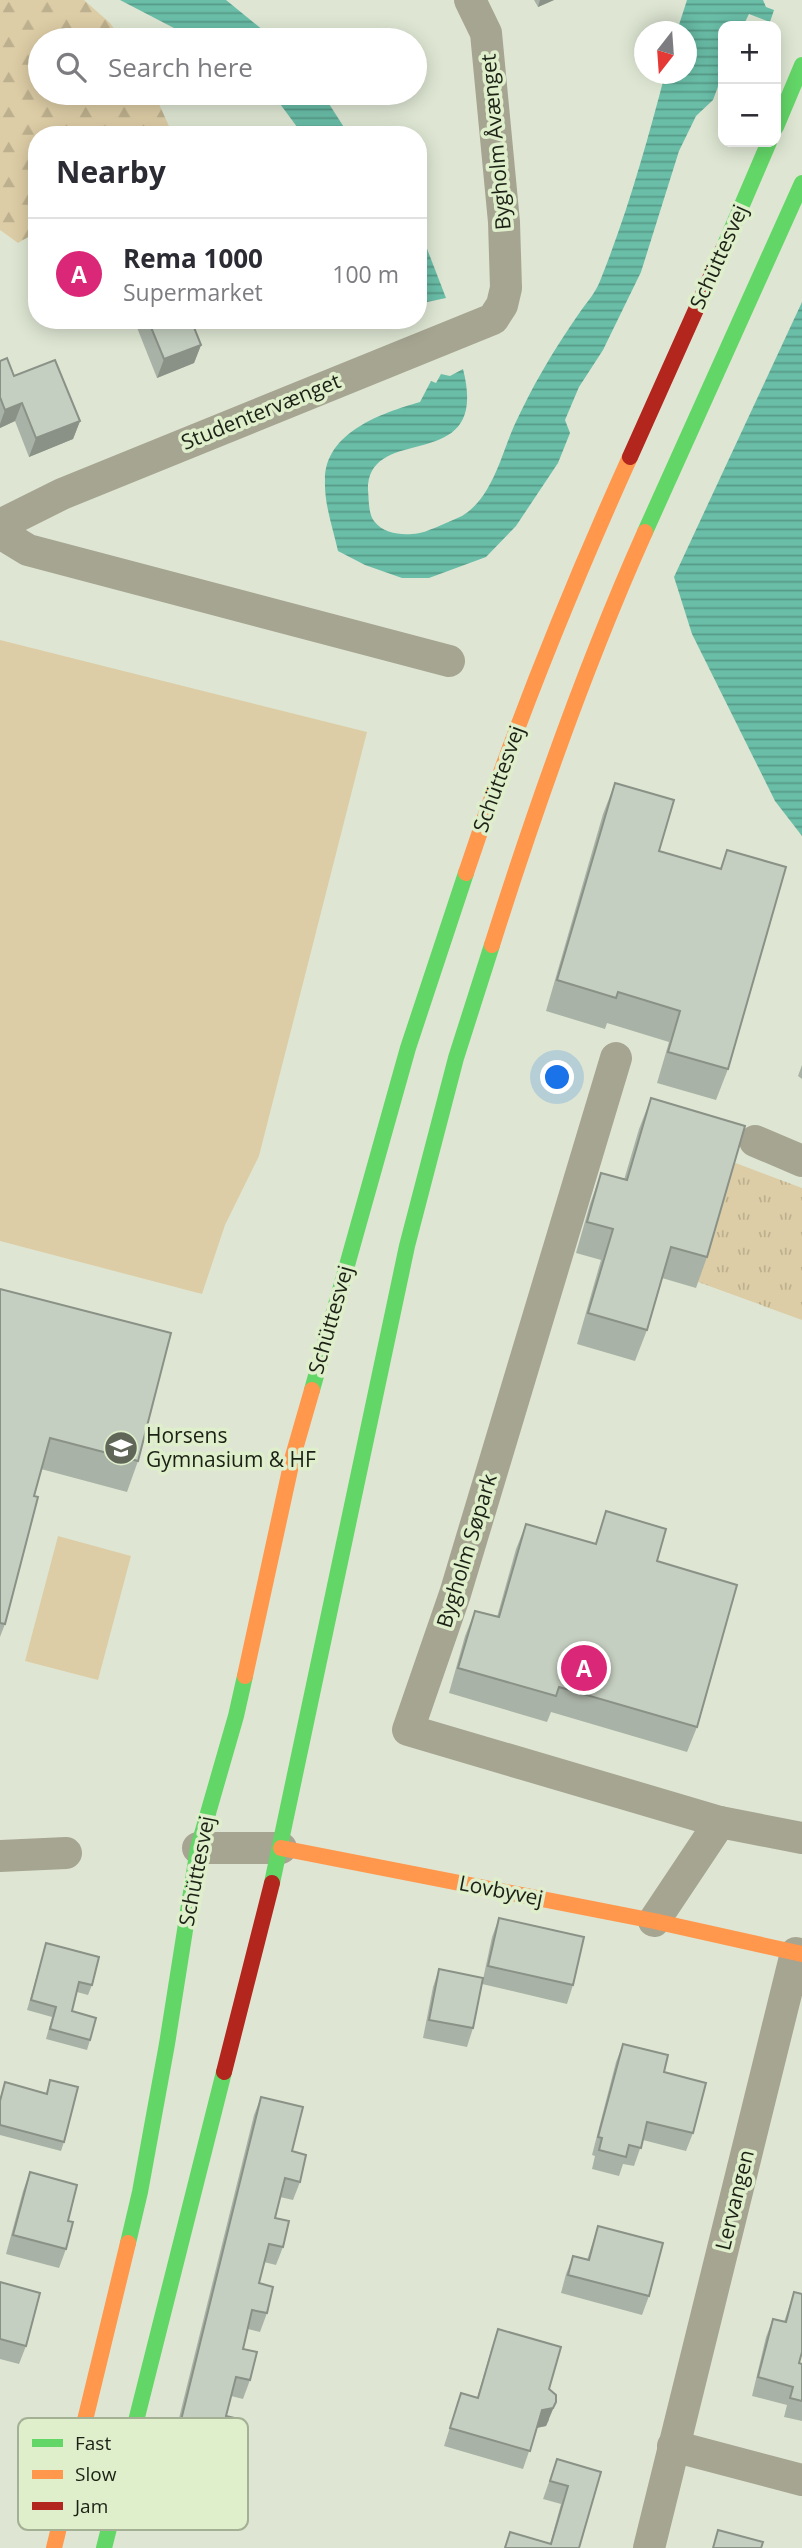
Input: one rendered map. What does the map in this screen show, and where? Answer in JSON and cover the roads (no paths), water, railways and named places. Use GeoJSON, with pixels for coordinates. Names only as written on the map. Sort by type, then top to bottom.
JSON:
{"type":"FeatureCollection","features":[{"type":"Feature","properties":{"kind":"main road"},"geometry":{"type":"LineString","coordinates":[[781,115],[802,65]]}},
{"type":"Feature","properties":{"kind":"main road","name":"Schüttesvej"},"geometry":{"type":"LineString","coordinates":[[85,2418],[140,2192],[198,1847],[236,1716],[293,1456],[408,1048],[492,795],[591,543],[707,287],[767,147]]}},
{"type":"Feature","properties":{"kind":"main road","name":"Schüttesvej"},"geometry":{"type":"LineString","coordinates":[[137,2418],[281,1848],[407,1246],[456,1058],[535,810],[627,572],[802,183]]}},
{"type":"Feature","properties":{"kind":"main road","name":"Lovbyvej"},"geometry":{"type":"LineString","coordinates":[[281,1848],[654,1921],[799,1954]]}},
{"type":"Feature","properties":{"kind":"main road","name":"Schüttesvej"},"geometry":{"type":"LineString","coordinates":[[54,2548],[58,2530]]}},
{"type":"Feature","properties":{"kind":"main road","name":"Schüttesvej"},"geometry":{"type":"LineString","coordinates":[[104,2548],[109,2530]]}},
{"type":"Feature","properties":{"kind":"street","name":"Bygholm Åvænget"},"geometry":{"type":"LineString","coordinates":[[470,0],[486,33],[505,222],[506,288]]}},
{"type":"Feature","properties":{"kind":"street","name":"Studentervænget"},"geometry":{"type":"LineString","coordinates":[[0,524],[62,494],[493,319],[502,305],[506,288]]}},
{"type":"Feature","properties":{"kind":"street"},"geometry":{"type":"LineString","coordinates":[[0,533],[28,550],[133,588],[449,661]]}},
{"type":"Feature","properties":{"kind":"street","name":"Bygholm Søpark"},"geometry":{"type":"LineString","coordinates":[[617,1058],[456,1594],[408,1730],[720,1822],[802,1838]]}},
{"type":"Feature","properties":{"kind":"street"},"geometry":{"type":"LineString","coordinates":[[755,1141],[802,1161]]}},
{"type":"Feature","properties":{"kind":"street"},"geometry":{"type":"LineString","coordinates":[[654,1921],[720,1822]]}},
{"type":"Feature","properties":{"kind":"street","name":"Lovbyvej"},"geometry":{"type":"LineString","coordinates":[[198,1847],[281,1848]]}},
{"type":"Feature","properties":{"kind":"street"},"geometry":{"type":"LineString","coordinates":[[0,1856],[66,1853]]}},
{"type":"Feature","properties":{"kind":"street","name":"Lervangen"},"geometry":{"type":"LineString","coordinates":[[649,2548],[799,1954]]}},
{"type":"Feature","properties":{"kind":"street"},"geometry":{"type":"LineString","coordinates":[[673,2446],[802,2480]]}},
{"type":"Feature","properties":{"kind":"water"},"geometry":{"type":"Polygon","coordinates":[[[120,0],[226,0],[260,28],[174,28],[120,0]]]}},
{"type":"Feature","properties":{"kind":"water"},"geometry":{"type":"Polygon","coordinates":[[[687,0],[763,0],[766,7],[774,10],[770,21],[749,14],[746,21],[718,21],[718,86],[713,100],[696,116],[679,151],[641,272],[603,350],[579,387],[565,420],[570,433],[558,463],[516,526],[486,557],[429,578],[402,578],[365,565],[338,551],[325,489],[328,463],[335,449],[358,427],[389,412],[420,402],[431,381],[436,383],[441,374],[450,376],[463,369],[467,403],[460,424],[445,437],[387,457],[373,469],[368,490],[372,518],[382,528],[391,532],[422,533],[462,516],[481,499],[535,384],[598,285],[628,204],[662,84],[697,84],[697,21],[680,21],[687,0]]]}},
{"type":"Feature","properties":{"kind":"water"},"geometry":{"type":"Polygon","coordinates":[[[281,105],[330,105],[343,126],[296,126],[281,105]]]}},
{"type":"Feature","properties":{"kind":"water"},"geometry":{"type":"Polygon","coordinates":[[[427,249],[446,298],[427,302],[427,249]]]}},
{"type":"Feature","properties":{"kind":"water"},"geometry":{"type":"Polygon","coordinates":[[[802,302],[802,836],[775,801],[692,634],[674,577],[802,302]]]}},
{"type":"Feature","properties":{"kind":"place","name":"Horsens Gymnasium & HF"},"geometry":{"type":"Point","coordinates":[121,1448]}},
{"type":"Feature","properties":{"kind":"place","name":"Rema 1000"},"geometry":{"type":"Point","coordinates":[584,1668]}}]}
